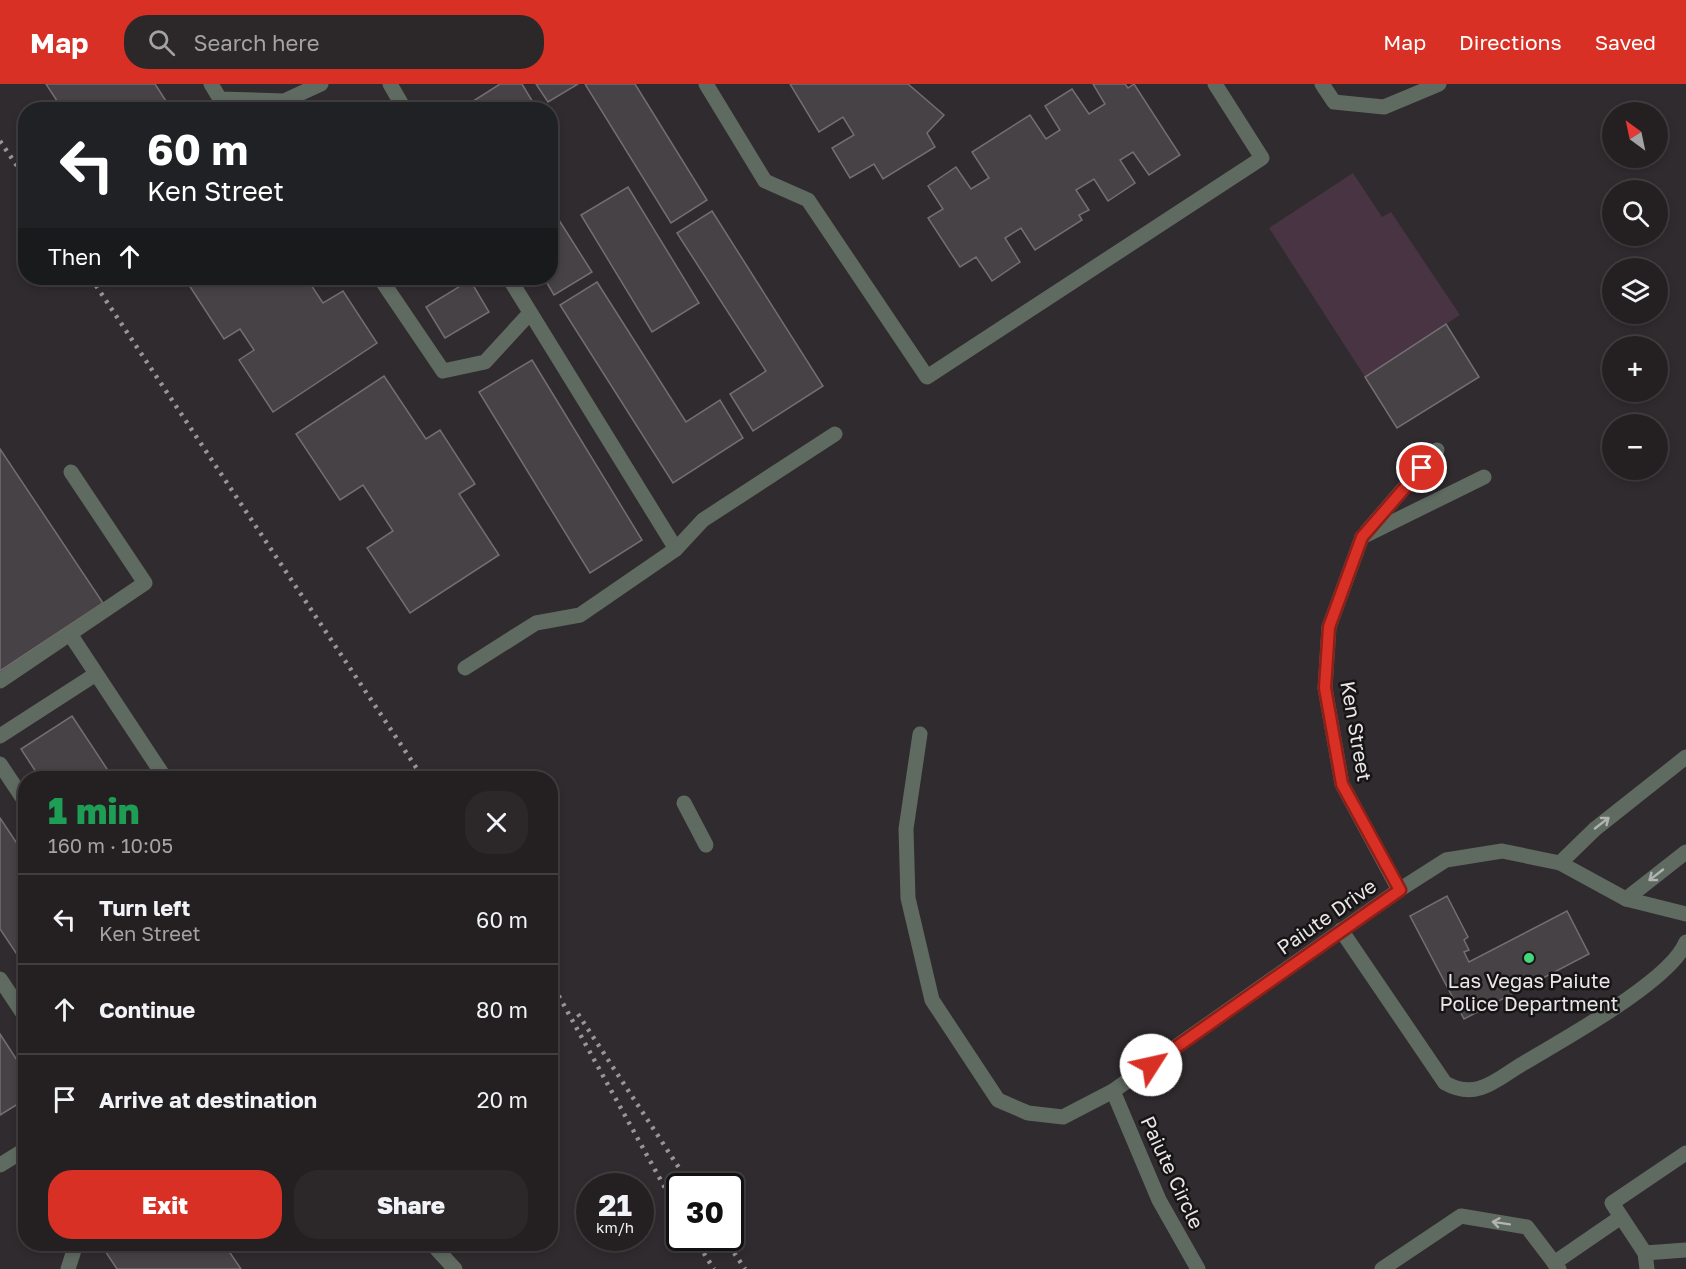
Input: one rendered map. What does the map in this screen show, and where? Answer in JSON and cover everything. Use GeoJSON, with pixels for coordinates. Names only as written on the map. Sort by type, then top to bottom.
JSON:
{"type":"FeatureCollection","features":[{"type":"Feature","properties":{"kind":"street"},"geometry":{"type":"LineString","coordinates":[[211,84],[220,99],[252,102]]}},
{"type":"Feature","properties":{"kind":"street"},"geometry":{"type":"LineString","coordinates":[[290,102],[321,84]]}},
{"type":"Feature","properties":{"kind":"street"},"geometry":{"type":"LineString","coordinates":[[390,84],[400,102]]}},
{"type":"Feature","properties":{"kind":"street"},"geometry":{"type":"LineString","coordinates":[[706,84],[765,181],[808,200],[927,377],[1262,158],[1215,84]]}},
{"type":"Feature","properties":{"kind":"street"},"geometry":{"type":"LineString","coordinates":[[1322,84],[1334,102],[1384,107],[1439,84]]}},
{"type":"Feature","properties":{"kind":"street"},"geometry":{"type":"LineString","coordinates":[[385,285],[443,371],[485,362],[530,313]]}},
{"type":"Feature","properties":{"kind":"street"},"geometry":{"type":"LineString","coordinates":[[513,285],[676,549]]}},
{"type":"Feature","properties":{"kind":"street"},"geometry":{"type":"LineString","coordinates":[[465,668],[536,623],[580,615],[676,549],[703,519],[835,435]]}},
{"type":"Feature","properties":{"kind":"street"},"geometry":{"type":"LineString","coordinates":[[1362,537],[1437,450]]}},
{"type":"Feature","properties":{"kind":"street"},"geometry":{"type":"LineString","coordinates":[[0,681],[145,584],[71,472]]}},
{"type":"Feature","properties":{"kind":"street"},"geometry":{"type":"LineString","coordinates":[[1362,537],[1484,477]]}},
{"type":"Feature","properties":{"kind":"street","name":"Ken Street"},"geometry":{"type":"LineString","coordinates":[[1362,537],[1329,627],[1325,688],[1342,784],[1400,890]]}},
{"type":"Feature","properties":{"kind":"street"},"geometry":{"type":"LineString","coordinates":[[70,634],[160,771]]}},
{"type":"Feature","properties":{"kind":"street"},"geometry":{"type":"LineString","coordinates":[[0,736],[96,674]]}},
{"type":"Feature","properties":{"kind":"street","name":"Paiute Drive"},"geometry":{"type":"LineString","coordinates":[[920,734],[906,829],[908,898],[932,1000],[998,1100],[1028,1113],[1063,1117],[1113,1091],[1341,930],[1446,860],[1502,850],[1560,863],[1626,899],[1686,914]]}},
{"type":"Feature","properties":{"kind":"street"},"geometry":{"type":"LineString","coordinates":[[1560,863],[1595,829],[1686,757]]}},
{"type":"Feature","properties":{"kind":"street"},"geometry":{"type":"LineString","coordinates":[[0,764],[18,791]]}},
{"type":"Feature","properties":{"kind":"street"},"geometry":{"type":"LineString","coordinates":[[684,803],[706,845]]}},
{"type":"Feature","properties":{"kind":"street"},"geometry":{"type":"LineString","coordinates":[[1626,899],[1686,852]]}},
{"type":"Feature","properties":{"kind":"street"},"geometry":{"type":"LineString","coordinates":[[1341,930],[1445,1083],[1457,1090],[1481,1088],[1597,1020],[1666,970],[1683,950],[1686,942]]}},
{"type":"Feature","properties":{"kind":"street"},"geometry":{"type":"LineString","coordinates":[[0,979],[18,1006]]}},
{"type":"Feature","properties":{"kind":"street","name":"Paiute Circle"},"geometry":{"type":"LineString","coordinates":[[1113,1091],[1159,1200],[1198,1269]]}},
{"type":"Feature","properties":{"kind":"street"},"geometry":{"type":"LineString","coordinates":[[1686,1153],[1612,1203],[1646,1261],[1686,1250]]}},
{"type":"Feature","properties":{"kind":"street"},"geometry":{"type":"LineString","coordinates":[[0,1165],[18,1154]]}},
{"type":"Feature","properties":{"kind":"street"},"geometry":{"type":"LineString","coordinates":[[1382,1269],[1461,1216],[1527,1227],[1557,1266],[1621,1217]]}},
{"type":"Feature","properties":{"kind":"street"},"geometry":{"type":"LineString","coordinates":[[68,1269],[74,1251]]}},
{"type":"Feature","properties":{"kind":"street"},"geometry":{"type":"LineString","coordinates":[[438,1251],[455,1269]]}},
{"type":"Feature","properties":{"kind":"shaded area"},"geometry":{"type":"Polygon","coordinates":[[[1353,173],[1382,217],[1391,212],[1460,315],[1365,377],[1269,228],[1353,173]]]}},
{"type":"Feature","properties":{"kind":"building"},"geometry":{"type":"Polygon","coordinates":[[[46,84],[155,84],[167,102],[58,102],[46,84]]]}},
{"type":"Feature","properties":{"kind":"building"},"geometry":{"type":"Polygon","coordinates":[[[500,84],[522,84],[533,102],[472,102],[500,84]]]}},
{"type":"Feature","properties":{"kind":"building"},"geometry":{"type":"Polygon","coordinates":[[[536,84],[578,84],[548,102],[536,84]]]}},
{"type":"Feature","properties":{"kind":"building"},"geometry":{"type":"Polygon","coordinates":[[[585,84],[635,84],[707,200],[671,223],[585,84]]]}},
{"type":"Feature","properties":{"kind":"building"},"geometry":{"type":"Polygon","coordinates":[[[790,84],[908,84],[944,115],[927,133],[935,147],[883,179],[874,164],[850,178],[832,148],[854,135],[843,117],[819,132],[790,84]]]}},
{"type":"Feature","properties":{"kind":"building"},"geometry":{"type":"Polygon","coordinates":[[[1093,84],[1125,84],[1128,88],[1134,84],[1180,155],[1149,175],[1133,152],[1120,160],[1135,183],[1108,201],[1094,179],[1076,190],[1089,210],[1079,215],[1082,220],[1035,250],[1021,228],[1005,238],[1020,262],[992,281],[976,257],[960,267],[928,218],[943,209],[928,186],[956,167],[971,189],[989,178],[972,152],[1030,115],[1046,139],[1060,130],[1045,106],[1072,89],[1089,114],[1105,104],[1093,84]]]}},
{"type":"Feature","properties":{"kind":"building"},"geometry":{"type":"Polygon","coordinates":[[[628,187],[699,303],[652,332],[581,215],[628,187]]]}},
{"type":"Feature","properties":{"kind":"building"},"geometry":{"type":"Polygon","coordinates":[[[712,211],[823,386],[753,431],[730,394],[766,371],[677,233],[712,211]]]}},
{"type":"Feature","properties":{"kind":"building"},"geometry":{"type":"Polygon","coordinates":[[[558,219],[592,272],[554,295],[548,285],[558,285],[558,219]]]}},
{"type":"Feature","properties":{"kind":"building"},"geometry":{"type":"Polygon","coordinates":[[[597,282],[686,422],[720,400],[743,438],[673,483],[560,305],[597,282]]]}},
{"type":"Feature","properties":{"kind":"building"},"geometry":{"type":"Polygon","coordinates":[[[189,285],[311,285],[323,303],[343,291],[377,343],[273,412],[239,360],[254,350],[240,329],[224,339],[189,285]]]}},
{"type":"Feature","properties":{"kind":"building"},"geometry":{"type":"Polygon","coordinates":[[[462,285],[473,285],[489,312],[445,338],[426,307],[462,285]]]}},
{"type":"Feature","properties":{"kind":"building"},"geometry":{"type":"Polygon","coordinates":[[[1446,324],[1479,377],[1397,428],[1365,377],[1446,324]]]}},
{"type":"Feature","properties":{"kind":"building"},"geometry":{"type":"Polygon","coordinates":[[[532,360],[642,540],[590,573],[479,392],[532,360]]]}},
{"type":"Feature","properties":{"kind":"building"},"geometry":{"type":"Polygon","coordinates":[[[384,376],[426,439],[440,430],[475,484],[459,494],[499,555],[410,613],[367,548],[393,531],[363,485],[340,500],[296,434],[384,376]]]}},
{"type":"Feature","properties":{"kind":"building"},"geometry":{"type":"Polygon","coordinates":[[[0,449],[103,603],[0,671],[0,449]]]}},
{"type":"Feature","properties":{"kind":"building"},"geometry":{"type":"Polygon","coordinates":[[[72,716],[108,771],[35,771],[21,749],[72,716]]]}},
{"type":"Feature","properties":{"kind":"building"},"geometry":{"type":"Polygon","coordinates":[[[0,818],[18,845],[18,956],[0,929],[0,818]]]}},
{"type":"Feature","properties":{"kind":"building","name":"Las Vegas Paiute Police Department"},"geometry":{"type":"Polygon","coordinates":[[[1447,896],[1468,937],[1464,940],[1469,950],[1464,952],[1469,962],[1567,911],[1589,954],[1464,1019],[1410,916],[1447,896]]]}},
{"type":"Feature","properties":{"kind":"building"},"geometry":{"type":"Polygon","coordinates":[[[0,1034],[18,1062],[18,1104],[0,1115],[0,1034]]]}},
{"type":"Feature","properties":{"kind":"building"},"geometry":{"type":"Polygon","coordinates":[[[105,1251],[229,1251],[241,1269],[117,1269],[105,1251]]]}},
{"type":"Feature","properties":{"kind":"railway"},"geometry":{"type":"LineString","coordinates":[[0,141],[18,167]]}},
{"type":"Feature","properties":{"kind":"railway"},"geometry":{"type":"LineString","coordinates":[[96,285],[418,771]]}},
{"type":"Feature","properties":{"kind":"railway"},"geometry":{"type":"LineString","coordinates":[[558,994],[666,1190]]}},
{"type":"Feature","properties":{"kind":"railway"},"geometry":{"type":"LineString","coordinates":[[578,1014],[682,1173]]}},
{"type":"Feature","properties":{"kind":"railway"},"geometry":{"type":"LineString","coordinates":[[702,1251],[714,1269]]}},
{"type":"Feature","properties":{"kind":"railway"},"geometry":{"type":"LineString","coordinates":[[733,1251],[745,1269]]}},
{"type":"Feature","properties":{"kind":"place","name":"Las Vegas Paiute Police Department"},"geometry":{"type":"Point","coordinates":[1529,958]}},
{"type":"Feature","properties":{"kind":"route"},"geometry":{"type":"LineString","coordinates":[[1151,1065],[1400,890],[1342,784],[1325,688],[1329,627],[1362,537],[1422,468]]}}]}
